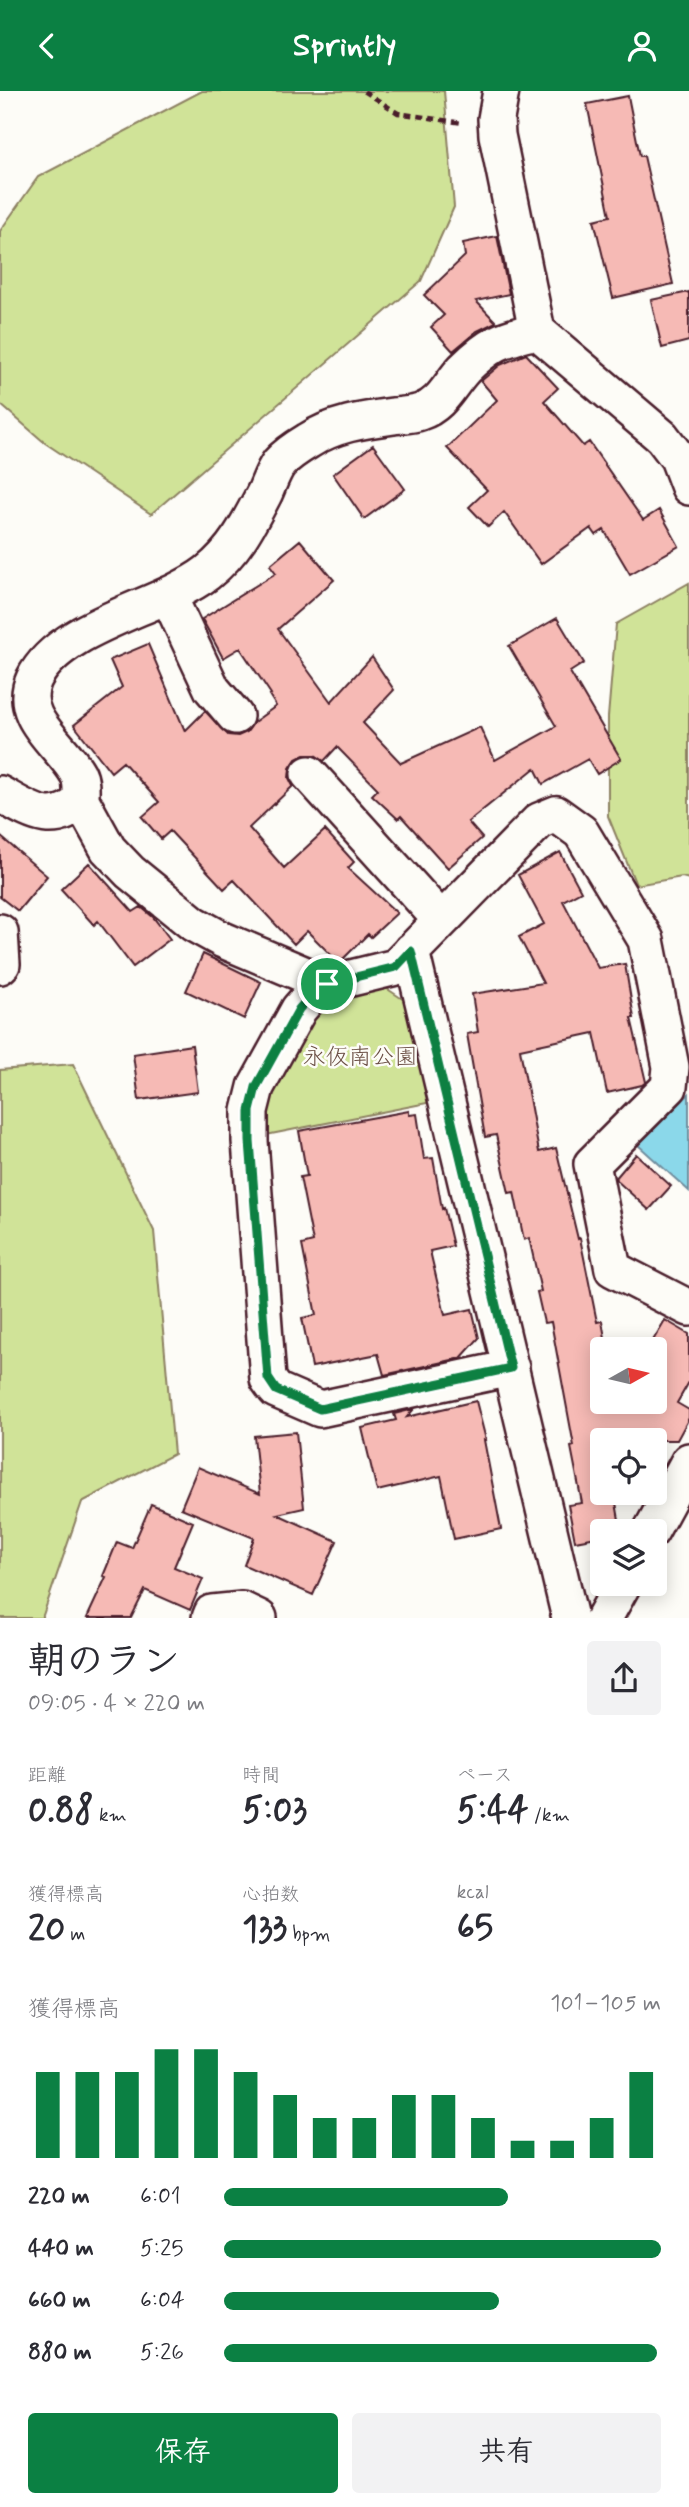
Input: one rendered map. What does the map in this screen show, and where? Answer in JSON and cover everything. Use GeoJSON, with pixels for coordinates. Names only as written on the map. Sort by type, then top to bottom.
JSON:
{"type":"FeatureCollection","features":[{"type":"Feature","properties":{"kind":"street"},"geometry":{"type":"LineString","coordinates":[[498,105],[537,331],[662,437],[678,458],[689,488]]}},
{"type":"Feature","properties":{"kind":"street"},"geometry":{"type":"LineString","coordinates":[[327,984],[223,940],[194,924],[130,873],[108,849],[81,800],[79,776],[33,715],[29,697],[34,679],[57,653],[78,638],[190,585],[209,571],[231,551],[244,534],[278,464],[311,439],[342,425],[420,412],[437,403],[462,371],[483,352],[505,338],[537,331]]}},
{"type":"Feature","properties":{"kind":"street"},"geometry":{"type":"LineString","coordinates":[[169,595],[212,689],[234,716]]}},
{"type":"Feature","properties":{"kind":"street"},"geometry":{"type":"LineString","coordinates":[[309,774],[441,921]]}},
{"type":"Feature","properties":{"kind":"street"},"geometry":{"type":"LineString","coordinates":[[0,793],[37,815],[54,815],[72,809],[81,800]]}},
{"type":"Feature","properties":{"kind":"street"},"geometry":{"type":"LineString","coordinates":[[511,1368],[320,1409],[276,1390],[268,1378],[250,1111],[256,1087],[299,1009],[314,992],[327,984],[396,967],[539,821],[556,814],[581,832],[646,940],[671,1067],[669,1087],[592,1164],[613,1269],[689,1308]]}},
{"type":"Feature","properties":{"kind":"street"},"geometry":{"type":"LineString","coordinates":[[0,932],[0,966]]}},
{"type":"Feature","properties":{"kind":"street"},"geometry":{"type":"LineString","coordinates":[[411,951],[570,1618]]}},
{"type":"Feature","properties":{"kind":"street"},"geometry":{"type":"LineString","coordinates":[[658,1519],[689,1461]]}},
{"type":"Feature","properties":{"kind":"street"},"geometry":{"type":"LineString","coordinates":[[604,1618],[616,1596]]}},
{"type":"Feature","properties":{"kind":"street"},"geometry":{"type":"LineString","coordinates":[[210,1618],[212,1613],[242,1610],[259,1618]]}},
{"type":"Feature","properties":{"kind":"path"},"geometry":{"type":"LineString","coordinates":[[364,91],[398,113],[483,127],[498,105]]}},
{"type":"Feature","properties":{"kind":"green space"},"geometry":{"type":"Polygon","coordinates":[[[202,91],[444,91],[454,207],[421,281],[151,514],[45,443],[0,404],[0,231],[38,177],[202,91]]]}},
{"type":"Feature","properties":{"kind":"green space"},"geometry":{"type":"Polygon","coordinates":[[[689,583],[689,879],[682,877],[636,885],[608,816],[608,717],[616,624],[689,583]]]}},
{"type":"Feature","properties":{"kind":"green space","name":"永仮南公園"},"geometry":{"type":"Polygon","coordinates":[[[383,986],[407,1002],[432,1102],[266,1135],[267,1102],[318,1010],[333,997],[383,986]]]}},
{"type":"Feature","properties":{"kind":"green space"},"geometry":{"type":"Polygon","coordinates":[[[73,1064],[154,1231],[174,1454],[82,1502],[42,1618],[0,1618],[0,1070],[73,1064]]]}},
{"type":"Feature","properties":{"kind":"water"},"geometry":{"type":"Polygon","coordinates":[[[689,1094],[689,1191],[638,1145],[689,1094]]]}},
{"type":"Feature","properties":{"kind":"building"},"geometry":{"type":"Polygon","coordinates":[[[628,96],[640,156],[644,156],[673,284],[613,298],[594,220],[610,216],[587,104],[628,96]]]}},
{"type":"Feature","properties":{"kind":"building"},"geometry":{"type":"Polygon","coordinates":[[[497,236],[509,294],[476,301],[496,322],[477,331],[453,351],[431,327],[444,315],[424,295],[465,256],[463,243],[497,236]]]}},
{"type":"Feature","properties":{"kind":"building"},"geometry":{"type":"Polygon","coordinates":[[[689,292],[689,341],[662,348],[651,300],[689,292]]]}},
{"type":"Feature","properties":{"kind":"building"},"geometry":{"type":"Polygon","coordinates":[[[526,354],[558,388],[544,401],[583,446],[589,442],[643,520],[659,510],[679,546],[630,574],[604,530],[596,535],[591,528],[541,564],[504,512],[488,527],[469,507],[487,490],[447,448],[497,400],[481,381],[500,365],[526,354]]]}},
{"type":"Feature","properties":{"kind":"building"},"geometry":{"type":"Polygon","coordinates":[[[373,445],[405,489],[364,519],[333,474],[373,445]]]}},
{"type":"Feature","properties":{"kind":"building"},"geometry":{"type":"Polygon","coordinates":[[[300,540],[334,580],[278,629],[331,702],[372,657],[394,690],[363,723],[401,763],[480,727],[495,760],[556,726],[509,646],[557,618],[584,663],[570,672],[621,759],[597,774],[588,759],[543,784],[535,768],[468,822],[482,838],[448,868],[401,816],[398,819],[372,795],[378,789],[337,747],[324,761],[315,755],[304,755],[296,759],[290,768],[289,778],[293,786],[249,828],[284,868],[325,830],[354,862],[348,868],[397,913],[371,937],[368,934],[342,960],[337,961],[307,931],[294,944],[234,880],[224,889],[170,831],[161,839],[142,817],[159,802],[123,762],[111,772],[74,725],[122,687],[110,660],[148,644],[185,731],[205,711],[228,735],[238,736],[247,732],[254,722],[276,706],[240,648],[223,658],[202,619],[276,573],[270,565],[300,540]]]}},
{"type":"Feature","properties":{"kind":"building"},"geometry":{"type":"Polygon","coordinates":[[[0,836],[47,876],[18,911],[0,897],[0,836]]]}},
{"type":"Feature","properties":{"kind":"building"},"geometry":{"type":"Polygon","coordinates":[[[560,852],[581,891],[563,901],[598,968],[625,964],[634,1018],[631,1018],[646,1082],[607,1093],[594,1033],[520,1049],[539,1152],[556,1148],[578,1239],[580,1238],[597,1322],[602,1321],[605,1337],[590,1337],[590,1414],[667,1414],[667,1337],[655,1337],[665,1320],[689,1334],[689,1382],[677,1403],[689,1410],[689,1418],[677,1440],[667,1440],[667,1428],[590,1428],[590,1505],[616,1505],[619,1519],[590,1519],[590,1538],[575,1541],[568,1505],[582,1503],[551,1322],[544,1323],[537,1292],[541,1291],[529,1238],[524,1240],[514,1192],[509,1193],[496,1135],[485,1137],[467,1034],[478,1032],[472,994],[543,983],[519,937],[544,924],[518,875],[560,852]]]}},
{"type":"Feature","properties":{"kind":"building"},"geometry":{"type":"Polygon","coordinates":[[[89,863],[133,912],[141,907],[153,917],[170,939],[133,967],[98,921],[94,925],[61,889],[89,863]]]}},
{"type":"Feature","properties":{"kind":"building"},"geometry":{"type":"Polygon","coordinates":[[[203,954],[261,982],[244,1019],[186,991],[203,954]]]}},
{"type":"Feature","properties":{"kind":"building"},"geometry":{"type":"Polygon","coordinates":[[[192,1045],[198,1092],[139,1100],[133,1054],[192,1045]]]}},
{"type":"Feature","properties":{"kind":"building"},"geometry":{"type":"Polygon","coordinates":[[[409,1111],[409,1115],[417,1114],[424,1159],[433,1158],[442,1209],[444,1208],[453,1246],[430,1251],[445,1315],[472,1309],[479,1338],[461,1358],[384,1375],[378,1354],[312,1367],[302,1318],[316,1315],[302,1245],[313,1242],[300,1177],[307,1176],[299,1131],[409,1111]]]}},
{"type":"Feature","properties":{"kind":"building"},"geometry":{"type":"Polygon","coordinates":[[[636,1154],[671,1186],[649,1210],[615,1179],[636,1154]]]}},
{"type":"Feature","properties":{"kind":"building"},"geometry":{"type":"Polygon","coordinates":[[[476,1401],[486,1440],[501,1529],[454,1539],[441,1476],[377,1491],[362,1428],[396,1420],[394,1414],[414,1409],[407,1417],[476,1401]]]}},
{"type":"Feature","properties":{"kind":"building"},"geometry":{"type":"Polygon","coordinates":[[[296,1432],[304,1508],[277,1514],[337,1541],[313,1595],[244,1565],[254,1538],[181,1508],[198,1467],[260,1494],[254,1436],[296,1432]]]}},
{"type":"Feature","properties":{"kind":"building"},"geometry":{"type":"Polygon","coordinates":[[[151,1504],[193,1522],[174,1567],[203,1579],[190,1610],[145,1590],[131,1618],[87,1618],[106,1577],[103,1576],[117,1542],[132,1548],[151,1504]]]}},
{"type":"Feature","properties":{"kind":"route"},"geometry":{"type":"LineString","coordinates":[[411,951],[511,1368],[320,1409],[276,1390],[268,1378],[250,1111],[256,1087],[299,1009],[314,992],[327,984],[396,967],[411,951]]}}]}
